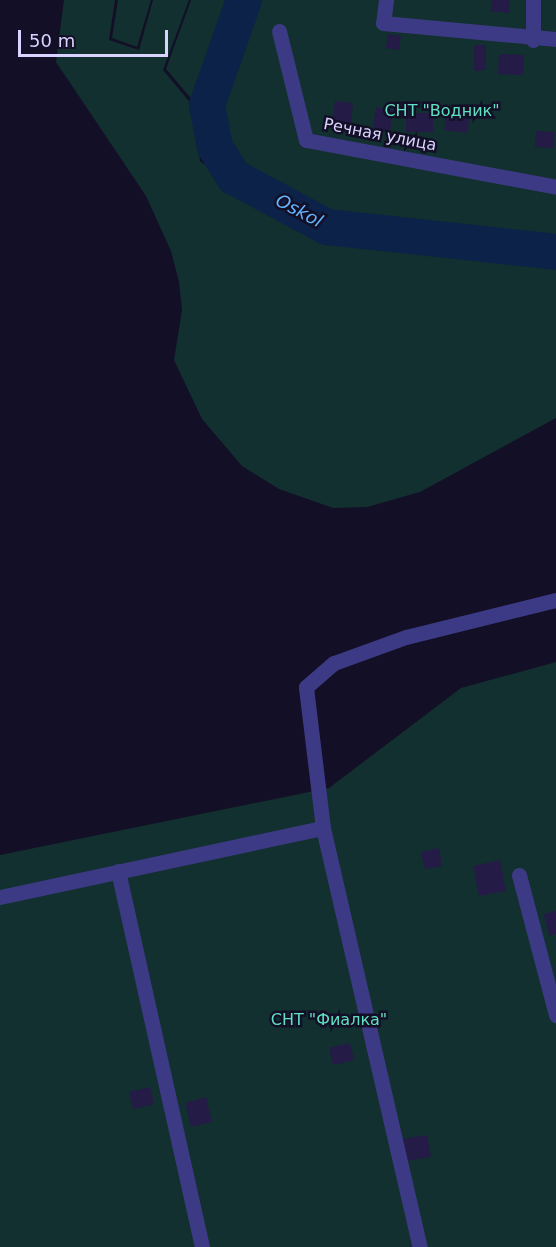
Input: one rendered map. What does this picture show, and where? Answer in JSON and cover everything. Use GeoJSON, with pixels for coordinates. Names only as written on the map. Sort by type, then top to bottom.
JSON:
{"type":"FeatureCollection","features":[{"type":"Feature","properties":{"kind":"lane"},"geometry":{"type":"LineString","coordinates":[[386,0],[383,23],[533,40],[556,39]]}},
{"type":"Feature","properties":{"kind":"lane"},"geometry":{"type":"LineString","coordinates":[[533,40],[534,0]]}},
{"type":"Feature","properties":{"kind":"lane","name":"Речная улица"},"geometry":{"type":"LineString","coordinates":[[279,31],[306,140],[556,188]]}},
{"type":"Feature","properties":{"kind":"lane"},"geometry":{"type":"LineString","coordinates":[[420,1247],[323,828],[306,687],[334,663],[406,637],[556,600]]}},
{"type":"Feature","properties":{"kind":"lane"},"geometry":{"type":"LineString","coordinates":[[0,897],[323,828]]}},
{"type":"Feature","properties":{"kind":"lane"},"geometry":{"type":"LineString","coordinates":[[118,872],[202,1247]]}},
{"type":"Feature","properties":{"kind":"lane"},"geometry":{"type":"LineString","coordinates":[[519,875],[556,1015]]}},
{"type":"Feature","properties":{"kind":"green space"},"geometry":{"type":"Polygon","coordinates":[[[64,0],[115,0],[109,40],[139,50],[153,0],[189,0],[163,70],[193,106],[200,161],[278,221],[434,256],[468,259],[523,253],[556,262],[556,418],[420,492],[367,507],[333,508],[279,489],[242,466],[202,419],[174,360],[182,310],[179,282],[171,251],[146,196],[56,62],[64,0]]]}},
{"type":"Feature","properties":{"kind":"green space"},"geometry":{"type":"Polygon","coordinates":[[[118,0],[151,0],[137,47],[112,38],[118,0]]]}},
{"type":"Feature","properties":{"kind":"green space"},"geometry":{"type":"Polygon","coordinates":[[[191,0],[234,0],[195,103],[166,69],[191,0]]]}},
{"type":"Feature","properties":{"kind":"green space","name":"СНТ \"Водник\""},"geometry":{"type":"Polygon","coordinates":[[[254,0],[556,0],[556,237],[333,211],[243,170],[229,150],[223,105],[254,0]]]}},
{"type":"Feature","properties":{"kind":"green space","name":"СНТ \"Фиалка\""},"geometry":{"type":"Polygon","coordinates":[[[556,662],[556,1247],[0,1247],[0,855],[329,788],[461,688],[556,662]]]}},
{"type":"Feature","properties":{"kind":"building"},"geometry":{"type":"Polygon","coordinates":[[[492,0],[510,0],[509,13],[490,11],[492,0]]]}},
{"type":"Feature","properties":{"kind":"building"},"geometry":{"type":"Polygon","coordinates":[[[388,34],[401,36],[399,50],[386,48],[388,34]]]}},
{"type":"Feature","properties":{"kind":"building"},"geometry":{"type":"Polygon","coordinates":[[[474,45],[486,45],[486,70],[474,71],[474,45]]]}},
{"type":"Feature","properties":{"kind":"building"},"geometry":{"type":"Polygon","coordinates":[[[499,54],[524,55],[523,75],[498,74],[499,54]]]}},
{"type":"Feature","properties":{"kind":"building"},"geometry":{"type":"Polygon","coordinates":[[[335,101],[353,103],[351,125],[332,123],[335,101]]]}},
{"type":"Feature","properties":{"kind":"building"},"geometry":{"type":"Polygon","coordinates":[[[376,107],[393,110],[390,131],[373,129],[376,107]]]}},
{"type":"Feature","properties":{"kind":"building"},"geometry":{"type":"Polygon","coordinates":[[[447,111],[470,115],[467,133],[444,130],[447,111]]]}},
{"type":"Feature","properties":{"kind":"building"},"geometry":{"type":"Polygon","coordinates":[[[406,113],[433,113],[433,132],[406,132],[406,113]]]}},
{"type":"Feature","properties":{"kind":"building"},"geometry":{"type":"Polygon","coordinates":[[[536,131],[555,132],[553,148],[535,147],[536,131]]]}},
{"type":"Feature","properties":{"kind":"building"},"geometry":{"type":"Polygon","coordinates":[[[439,848],[442,866],[425,869],[421,852],[439,848]]]}},
{"type":"Feature","properties":{"kind":"building"},"geometry":{"type":"Polygon","coordinates":[[[500,860],[506,891],[479,896],[473,866],[500,860]]]}},
{"type":"Feature","properties":{"kind":"building"},"geometry":{"type":"Polygon","coordinates":[[[556,911],[556,934],[549,936],[544,914],[556,911]]]}},
{"type":"Feature","properties":{"kind":"building"},"geometry":{"type":"Polygon","coordinates":[[[350,1043],[354,1060],[333,1065],[329,1048],[350,1043]]]}},
{"type":"Feature","properties":{"kind":"building"},"geometry":{"type":"Polygon","coordinates":[[[150,1087],[154,1104],[133,1109],[129,1092],[150,1087]]]}},
{"type":"Feature","properties":{"kind":"building"},"geometry":{"type":"Polygon","coordinates":[[[206,1097],[212,1122],[191,1127],[185,1103],[206,1097]]]}},
{"type":"Feature","properties":{"kind":"building"},"geometry":{"type":"Polygon","coordinates":[[[427,1135],[431,1157],[406,1161],[402,1139],[427,1135]]]}},
{"type":"Feature","properties":{"kind":"waterway","name":"Oskol"},"geometry":{"type":"LineString","coordinates":[[244,0],[207,105],[215,147],[234,177],[327,227],[556,252]]}}]}
